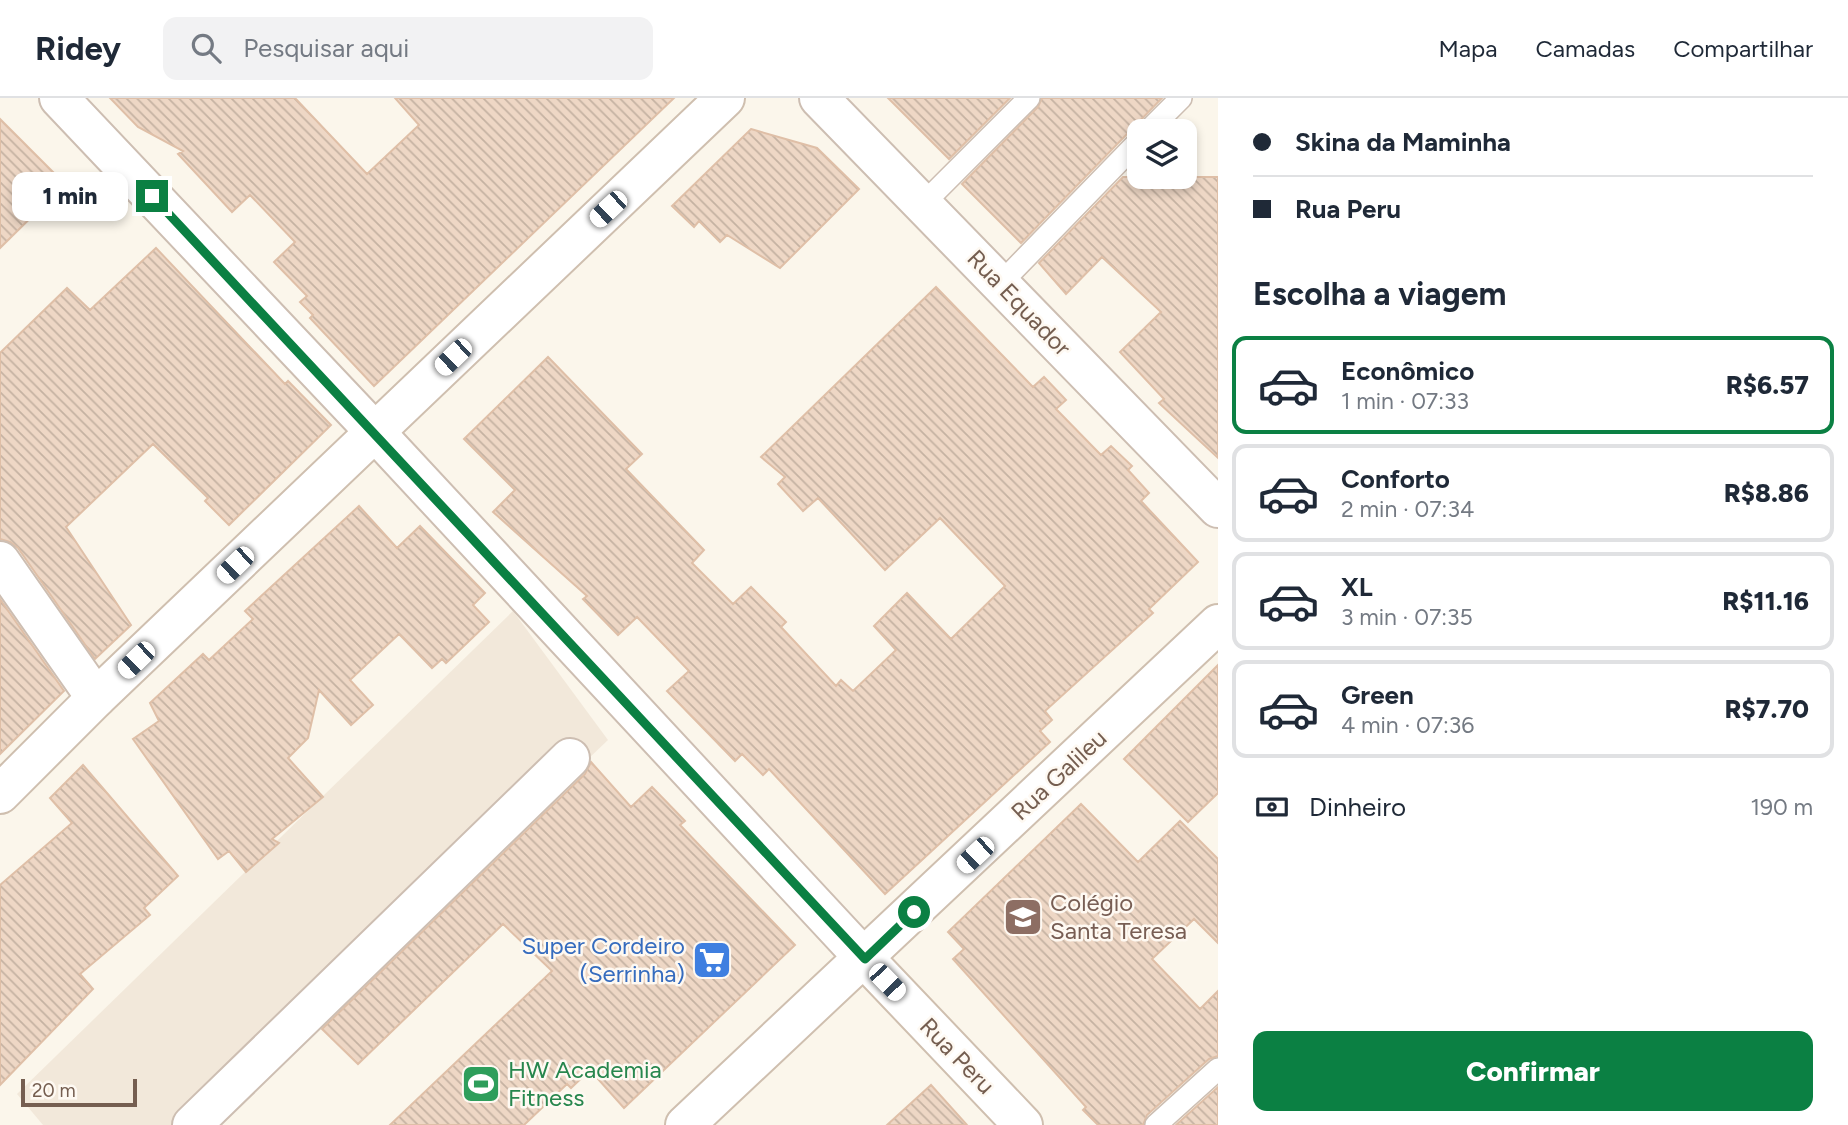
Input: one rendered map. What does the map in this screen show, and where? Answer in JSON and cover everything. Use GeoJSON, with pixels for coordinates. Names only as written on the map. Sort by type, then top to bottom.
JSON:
{"type":"FeatureCollection","features":[{"type":"Feature","properties":{"kind":"street","name":"Rua Peru"},"geometry":{"type":"LineString","coordinates":[[59,98],[1023,1125]]}},
{"type":"Feature","properties":{"kind":"street"},"geometry":{"type":"LineString","coordinates":[[0,794],[96,698],[725,98]]}},
{"type":"Feature","properties":{"kind":"street","name":"Rua Equador"},"geometry":{"type":"LineString","coordinates":[[819,98],[1218,508]]}},
{"type":"Feature","properties":{"kind":"street"},"geometry":{"type":"LineString","coordinates":[[0,561],[96,698]]}},
{"type":"Feature","properties":{"kind":"street","name":"Rua Galileu"},"geometry":{"type":"LineString","coordinates":[[685,1125],[865,959],[1218,624]]}},
{"type":"Feature","properties":{"kind":"street"},"geometry":{"type":"LineString","coordinates":[[192,1125],[569,758]]}},
{"type":"Feature","properties":{"kind":"lane"},"geometry":{"type":"LineString","coordinates":[[923,204],[1029,98]]}},
{"type":"Feature","properties":{"kind":"lane"},"geometry":{"type":"LineString","coordinates":[[1160,119],[1181,98]]}},
{"type":"Feature","properties":{"kind":"lane"},"geometry":{"type":"LineString","coordinates":[[1000,284],[1127,153]]}},
{"type":"Feature","properties":{"kind":"lane"},"geometry":{"type":"LineString","coordinates":[[1156,1125],[1218,1069]]}},
{"type":"Feature","properties":{"kind":"shaded area"},"geometry":{"type":"Polygon","coordinates":[[[513,611],[608,740],[204,1125],[43,1125],[17,1094],[513,611]]]}},
{"type":"Feature","properties":{"kind":"building"},"geometry":{"type":"Polygon","coordinates":[[[110,98],[295,98],[367,174],[419,125],[395,98],[674,98],[374,386],[310,318],[313,315],[300,302],[307,296],[274,262],[295,242],[250,195],[232,212],[178,154],[183,151],[138,127],[110,98]]]}},
{"type":"Feature","properties":{"kind":"building"},"geometry":{"type":"Polygon","coordinates":[[[888,98],[1010,98],[949,159],[888,98]]]}},
{"type":"Feature","properties":{"kind":"building"},"geometry":{"type":"Polygon","coordinates":[[[1042,98],[1162,98],[1142,119],[1127,119],[1127,134],[1021,243],[962,184],[1038,107],[1042,98]]]}},
{"type":"Feature","properties":{"kind":"building"},"geometry":{"type":"Polygon","coordinates":[[[0,119],[65,184],[0,248],[0,119]]]}},
{"type":"Feature","properties":{"kind":"building"},"geometry":{"type":"Polygon","coordinates":[[[751,129],[817,148],[859,189],[780,268],[727,235],[720,242],[699,221],[694,227],[672,206],[751,129]]]}},
{"type":"Feature","properties":{"kind":"building"},"geometry":{"type":"Polygon","coordinates":[[[1123,177],[1127,177],[1127,189],[1197,189],[1197,177],[1218,177],[1218,458],[1159,403],[1164,399],[1120,352],[1161,312],[1102,257],[1066,294],[1039,263],[1123,177]]]}},
{"type":"Feature","properties":{"kind":"building"},"geometry":{"type":"Polygon","coordinates":[[[156,248],[285,384],[288,381],[331,425],[229,525],[205,501],[208,498],[153,444],[66,527],[131,625],[95,659],[18,548],[0,539],[0,353],[67,288],[90,310],[156,248]]]}},
{"type":"Feature","properties":{"kind":"building"},"geometry":{"type":"Polygon","coordinates":[[[936,287],[1033,387],[1044,377],[1066,400],[1056,409],[1101,455],[1111,446],[1132,466],[1128,470],[1149,493],[1141,501],[1198,562],[1149,609],[1153,613],[1045,711],[1052,720],[1040,731],[1050,742],[885,894],[769,769],[763,775],[742,754],[735,761],[667,691],[689,671],[637,617],[618,635],[583,599],[587,596],[493,512],[515,490],[464,439],[548,357],[642,454],[626,469],[704,550],[692,563],[733,604],[751,587],[786,622],[781,627],[836,686],[841,680],[853,691],[896,650],[874,626],[907,593],[951,639],[1005,586],[940,518],[885,570],[818,498],[803,511],[778,484],[785,477],[761,457],[936,287]]]}},
{"type":"Feature","properties":{"kind":"building"},"geometry":{"type":"Polygon","coordinates":[[[359,506],[397,548],[420,526],[485,593],[473,605],[489,622],[446,663],[442,659],[432,668],[399,634],[350,680],[373,705],[351,725],[319,690],[308,738],[288,758],[323,797],[272,839],[279,843],[246,872],[229,851],[218,859],[133,739],[159,721],[150,703],[203,654],[209,660],[253,619],[245,611],[359,506]]]}},
{"type":"Feature","properties":{"kind":"building"},"geometry":{"type":"Polygon","coordinates":[[[0,599],[64,691],[0,754],[0,599]]]}},
{"type":"Feature","properties":{"kind":"building"},"geometry":{"type":"Polygon","coordinates":[[[1218,665],[1218,793],[1188,822],[1124,759],[1218,665]]]}},
{"type":"Feature","properties":{"kind":"building"},"geometry":{"type":"Polygon","coordinates":[[[591,762],[631,807],[652,787],[685,821],[680,825],[795,945],[624,1108],[590,1070],[571,1088],[567,1084],[524,1125],[390,1125],[552,971],[503,924],[358,1064],[322,1029],[585,774],[591,762]]]}},
{"type":"Feature","properties":{"kind":"building"},"geometry":{"type":"Polygon","coordinates":[[[83,765],[178,876],[144,908],[150,915],[80,974],[93,989],[0,1085],[0,885],[72,823],[50,798],[83,765]]]}},
{"type":"Feature","properties":{"kind":"building"},"geometry":{"type":"Polygon","coordinates":[[[1081,804],[1138,862],[1180,821],[1218,859],[1218,943],[1194,919],[1152,959],[1200,1009],[1218,991],[1218,1056],[1209,1059],[1147,1115],[1143,1125],[1098,1125],[1083,1110],[1086,1107],[953,959],[964,949],[948,932],[1081,804]]]}},
{"type":"Feature","properties":{"kind":"building"},"geometry":{"type":"Polygon","coordinates":[[[931,1085],[967,1125],[887,1125],[931,1085]]]}},
{"type":"Feature","properties":{"kind":"building"},"geometry":{"type":"Polygon","coordinates":[[[1218,1087],[1218,1125],[1176,1125],[1218,1087]]]}},
{"type":"Feature","properties":{"kind":"place","name":"Colégio Santa Teresa"},"geometry":{"type":"Point","coordinates":[1023,917]}},
{"type":"Feature","properties":{"kind":"place","name":"Super Cordeiro (Serrinha)"},"geometry":{"type":"Point","coordinates":[712,960]}},
{"type":"Feature","properties":{"kind":"place","name":"HW Academia Fitness"},"geometry":{"type":"Point","coordinates":[481,1084]}},
{"type":"Feature","properties":{"kind":"route"},"geometry":{"type":"LineString","coordinates":[[152,196],[865,959],[914,912]]}}]}
